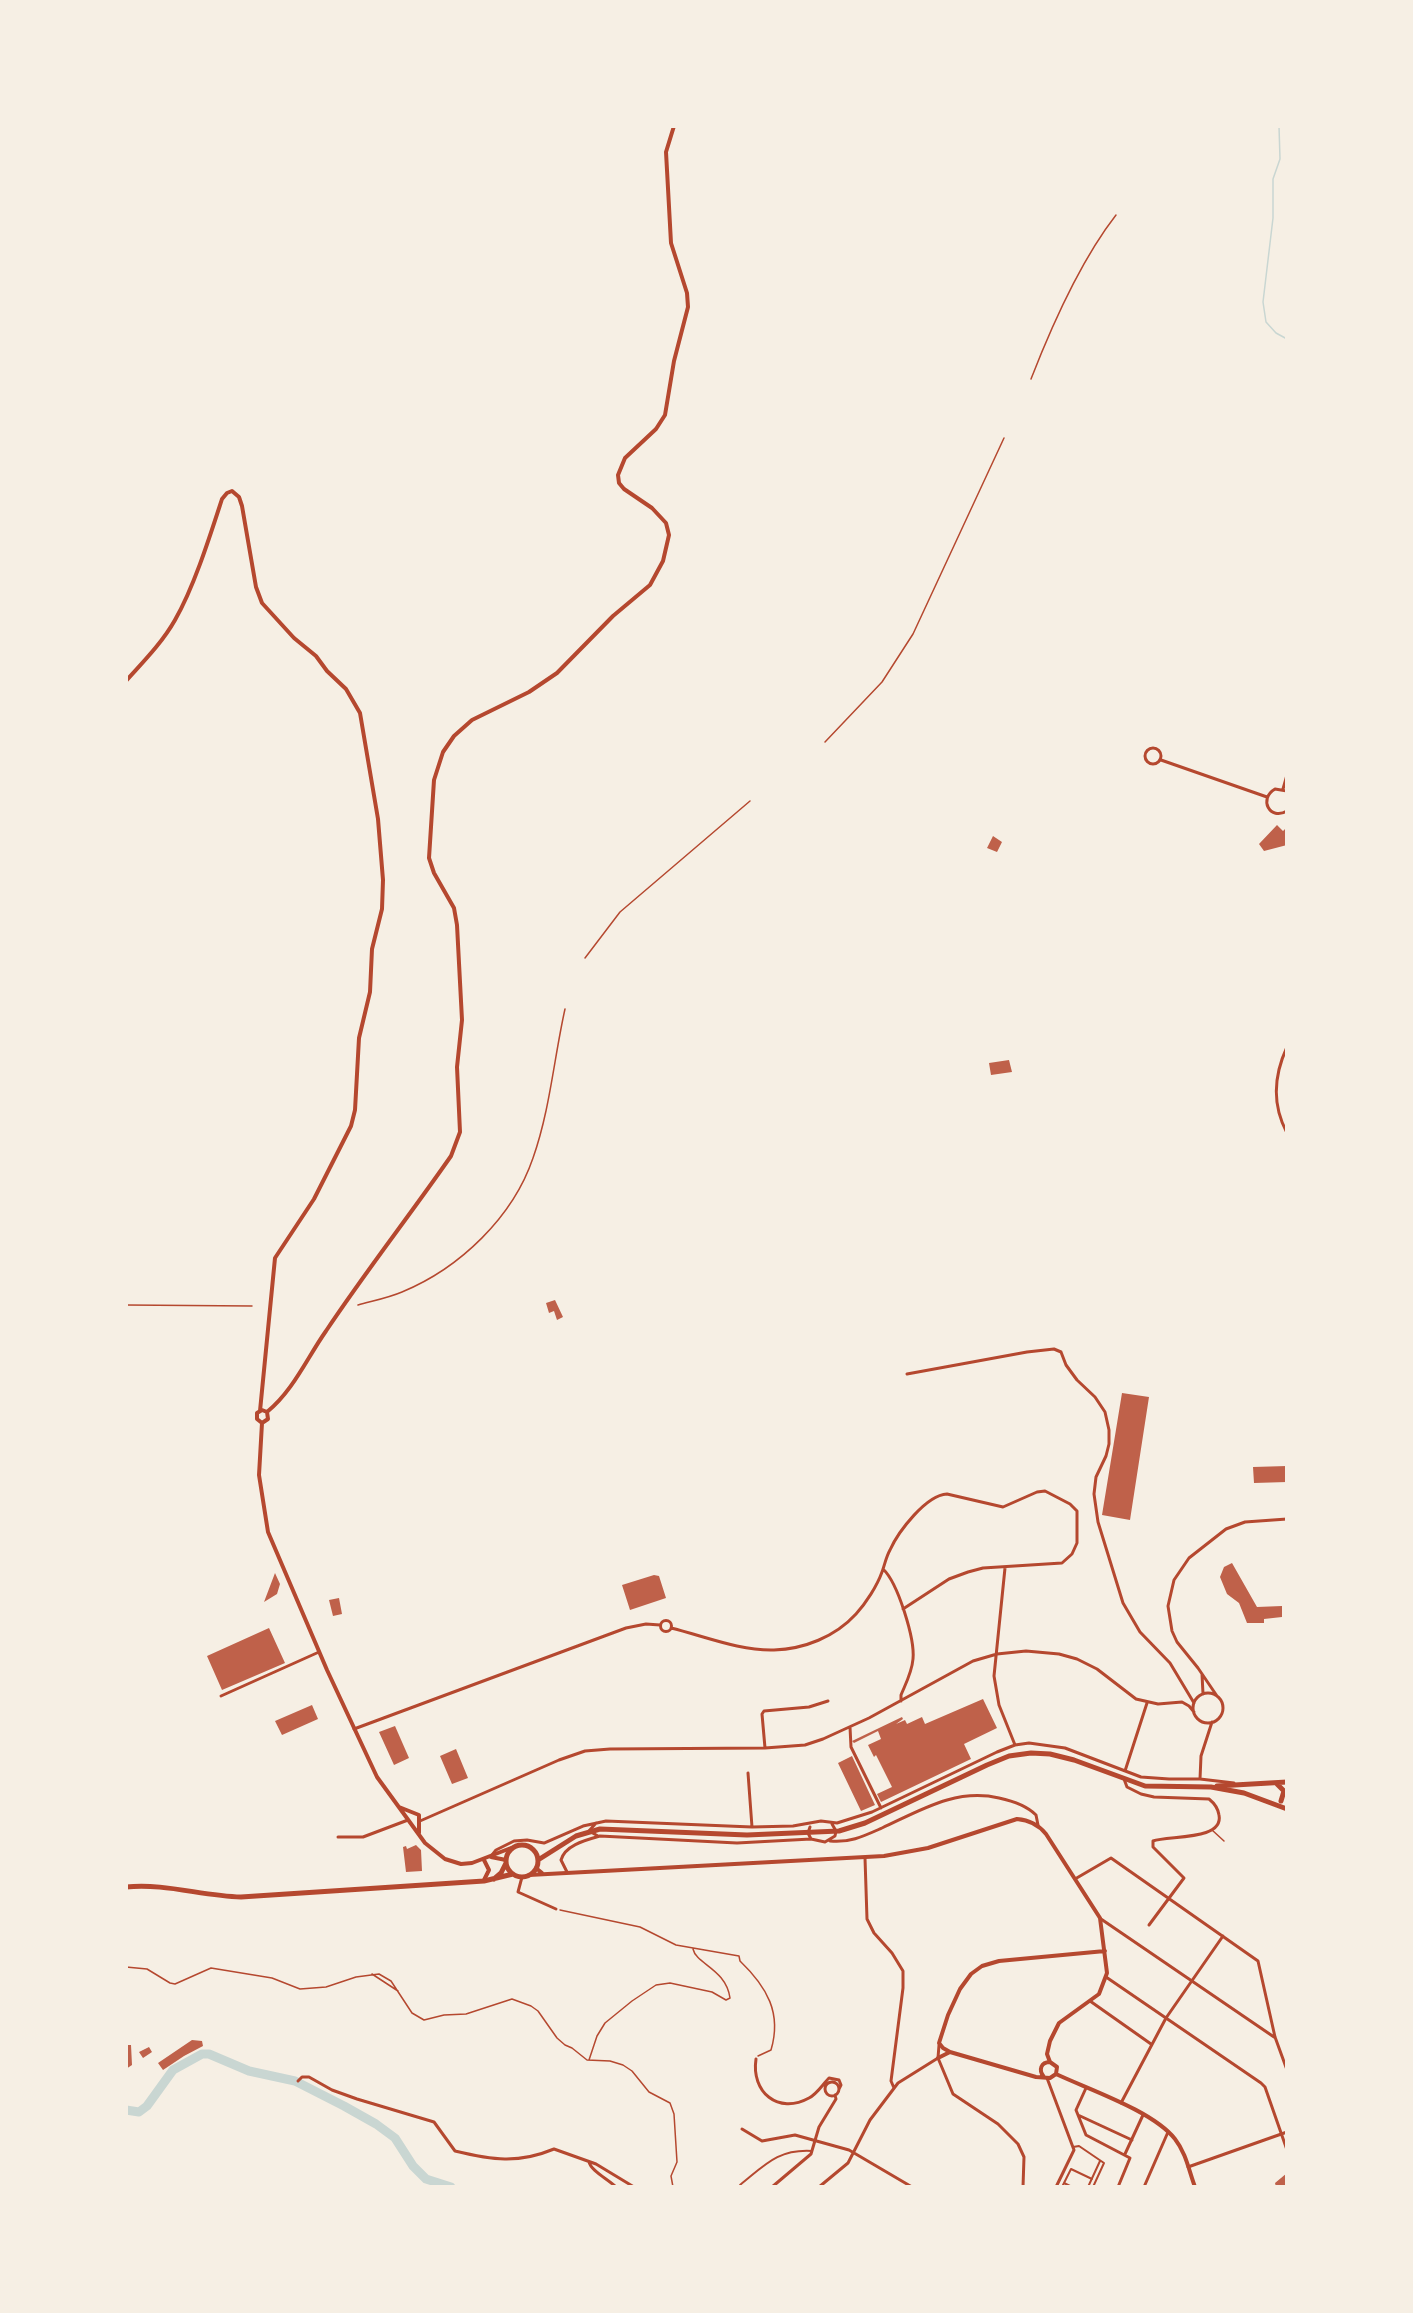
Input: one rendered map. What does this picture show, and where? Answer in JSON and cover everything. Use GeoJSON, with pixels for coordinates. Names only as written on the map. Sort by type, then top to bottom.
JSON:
{"type":"FeatureCollection","features":[{"type":"Feature","properties":{"kind":"main road"},"geometry":{"type":"LineString","coordinates":[[538,1860],[576,1836],[589,1831],[614,1828],[733,1835],[835,1834],[865,1823],[987,1765],[1022,1753],[1036,1752],[1062,1756],[1124,1779],[1155,1787],[1287,1782]]}},
{"type":"Feature","properties":{"kind":"main road"},"geometry":{"type":"LineString","coordinates":[[1251,1795],[1249,1790],[1257,1784]]}},
{"type":"Feature","properties":{"kind":"main road"},"geometry":{"type":"LineString","coordinates":[[1276,1784],[1284,1791],[1281,1801]]}},
{"type":"Feature","properties":{"kind":"main road"},"geometry":{"type":"LineString","coordinates":[[1211,1786],[1251,1795],[1287,1809]]}},
{"type":"Feature","properties":{"kind":"main road"},"geometry":{"type":"LineString","coordinates":[[1274,1803],[1287,1797]]}},
{"type":"Feature","properties":{"kind":"main road"},"geometry":{"type":"LineString","coordinates":[[126,1887],[165,1886],[214,1896],[241,1897],[484,1881],[493,1880],[513,1874],[522,1877],[529,1875],[536,1868],[538,1860],[534,1851],[526,1845],[512,1848],[501,1873],[493,1880]]}},
{"type":"Feature","properties":{"kind":"main road"},"geometry":{"type":"LineString","coordinates":[[534,1851],[551,1850]]}},
{"type":"Feature","properties":{"kind":"main road"},"geometry":{"type":"LineString","coordinates":[[506,1862],[513,1874]]}},
{"type":"Feature","properties":{"kind":"street"},"geometry":{"type":"LineString","coordinates":[[260,1411],[267,1412],[274,1406],[298,1374],[325,1332],[451,1156],[459,1139],[457,1067],[462,1020],[458,925],[451,901],[434,873],[429,858],[434,780],[443,752],[454,736],[472,720],[529,692],[557,673],[613,616],[650,585],[663,561],[669,535],[666,523],[652,508],[624,489],[619,483],[618,475],[625,458],[656,429],[665,415],[674,361],[688,307],[685,287],[673,256],[671,243],[666,147],[674,126]]}},
{"type":"Feature","properties":{"kind":"street"},"geometry":{"type":"LineString","coordinates":[[126,681],[158,645],[174,622],[189,590],[222,499],[226,493],[232,491],[239,497],[242,506],[256,587],[262,603],[350,693],[360,713],[365,731],[378,819],[383,896],[372,949],[370,992],[359,1038],[357,1102],[351,1126],[314,1200],[275,1258],[260,1411],[256,1417],[262,1423],[260,1475],[266,1524],[273,1546],[319,1652],[373,1770],[420,1837],[436,1854],[450,1861],[466,1864],[484,1860],[512,1848]]}},
{"type":"Feature","properties":{"kind":"street"},"geometry":{"type":"LineString","coordinates":[[1149,749],[1157,749],[1161,760],[1157,764],[1151,764],[1147,761],[1146,753],[1149,749]]}},
{"type":"Feature","properties":{"kind":"street"},"geometry":{"type":"LineString","coordinates":[[1161,760],[1267,797]]}},
{"type":"Feature","properties":{"kind":"street"},"geometry":{"type":"LineString","coordinates":[[1287,775],[1285,790],[1275,789],[1267,797],[1266,804],[1270,811],[1277,814],[1286,812],[1287,818]]}},
{"type":"Feature","properties":{"kind":"street"},"geometry":{"type":"LineString","coordinates":[[1287,1047],[1279,1068],[1276,1091],[1278,1113],[1287,1133]]}},
{"type":"Feature","properties":{"kind":"street"},"geometry":{"type":"LineString","coordinates":[[907,1374],[1027,1352],[1053,1349],[1060,1352],[1077,1380],[1095,1397],[1105,1412],[1109,1444],[1096,1477],[1094,1494],[1098,1522],[1123,1603],[1140,1632],[1170,1663],[1194,1703],[1194,1712]]}},
{"type":"Feature","properties":{"kind":"street"},"geometry":{"type":"LineString","coordinates":[[262,1423],[268,1419],[267,1412]]}},
{"type":"Feature","properties":{"kind":"street"},"geometry":{"type":"LineString","coordinates":[[660,1625],[664,1632],[671,1628],[755,1649],[774,1650],[802,1646],[829,1635],[850,1620],[865,1602],[883,1569],[890,1548],[920,1510],[940,1495],[947,1494],[1003,1508],[1037,1492],[1045,1491],[1076,1509],[1078,1515],[1077,1543],[1072,1554],[1065,1561],[1055,1565],[983,1568],[956,1576],[903,1609]]}},
{"type":"Feature","properties":{"kind":"street"},"geometry":{"type":"LineString","coordinates":[[1200,1779],[1202,1756],[1212,1722],[1222,1713],[1222,1704],[1202,1673],[1177,1642],[1170,1622],[1169,1599],[1177,1574],[1194,1553],[1226,1529],[1245,1522],[1287,1519]]}},
{"type":"Feature","properties":{"kind":"street"},"geometry":{"type":"LineString","coordinates":[[1005,1568],[995,1654],[997,1697],[1015,1745]]}},
{"type":"Feature","properties":{"kind":"street"},"geometry":{"type":"LineString","coordinates":[[883,1569],[893,1583],[903,1609],[913,1655],[911,1670],[901,1695],[901,1701]]}},
{"type":"Feature","properties":{"kind":"street"},"geometry":{"type":"LineString","coordinates":[[1287,1569],[1287,1601]]}},
{"type":"Feature","properties":{"kind":"street"},"geometry":{"type":"LineString","coordinates":[[354,1729],[626,1628],[646,1624],[660,1625],[664,1621],[668,1621],[671,1628]]}},
{"type":"Feature","properties":{"kind":"street"},"geometry":{"type":"LineString","coordinates":[[409,1821],[415,1825],[430,1815],[559,1760],[593,1750],[765,1748],[805,1745],[850,1727],[973,1661],[995,1654],[1026,1651],[1059,1654],[1077,1659],[1096,1669],[1131,1696],[1147,1703],[1182,1702],[1189,1706],[1200,1721],[1212,1722]]}},
{"type":"Feature","properties":{"kind":"street"},"geometry":{"type":"LineString","coordinates":[[221,1696],[319,1652]]}},
{"type":"Feature","properties":{"kind":"street"},"geometry":{"type":"LineString","coordinates":[[1202,1673],[1203,1694]]}},
{"type":"Feature","properties":{"kind":"street"},"geometry":{"type":"LineString","coordinates":[[1194,1703],[1203,1694],[1217,1696]]}},
{"type":"Feature","properties":{"kind":"street"},"geometry":{"type":"LineString","coordinates":[[765,1748],[762,1714],[764,1711],[809,1707],[828,1701]]}},
{"type":"Feature","properties":{"kind":"street"},"geometry":{"type":"LineString","coordinates":[[1125,1771],[1147,1703]]}},
{"type":"Feature","properties":{"kind":"street"},"geometry":{"type":"LineString","coordinates":[[850,1727],[851,1747],[881,1808]]}},
{"type":"Feature","properties":{"kind":"street"},"geometry":{"type":"LineString","coordinates":[[831,1824],[881,1808],[985,1757],[1015,1745],[1036,1743],[1057,1746],[1141,1777],[1200,1779],[1245,1785]]}},
{"type":"Feature","properties":{"kind":"street"},"geometry":{"type":"LineString","coordinates":[[748,1773],[752,1827]]}},
{"type":"Feature","properties":{"kind":"street"},"geometry":{"type":"LineString","coordinates":[[1124,1779],[1127,1787],[1147,1796],[1209,1799],[1215,1804],[1220,1816],[1218,1824],[1212,1830],[1153,1841],[1153,1847],[1184,1877],[1149,1925]]}},
{"type":"Feature","properties":{"kind":"street"},"geometry":{"type":"LineString","coordinates":[[810,1833],[819,1842],[858,1839],[923,1809],[966,1794],[987,1795],[1019,1803],[1036,1815],[1038,1825],[1100,1918],[1275,2037]]}},
{"type":"Feature","properties":{"kind":"street"},"geometry":{"type":"LineString","coordinates":[[396,1805],[412,1813],[430,1815]]}},
{"type":"Feature","properties":{"kind":"street"},"geometry":{"type":"LineString","coordinates":[[409,1821],[412,1813]]}},
{"type":"Feature","properties":{"kind":"street"},"geometry":{"type":"LineString","coordinates":[[419,1815],[420,1837]]}},
{"type":"Feature","properties":{"kind":"street"},"geometry":{"type":"LineString","coordinates":[[529,1875],[865,1858],[928,1848],[1017,1819],[1038,1825]]}},
{"type":"Feature","properties":{"kind":"street"},"geometry":{"type":"LineString","coordinates":[[338,1837],[363,1837],[409,1821]]}},
{"type":"Feature","properties":{"kind":"street"},"geometry":{"type":"LineString","coordinates":[[491,1857],[496,1850],[514,1841],[527,1840],[544,1843],[582,1826],[597,1822],[631,1821],[752,1827],[823,1821],[846,1829]]}},
{"type":"Feature","properties":{"kind":"street"},"geometry":{"type":"LineString","coordinates":[[597,1822],[589,1831],[600,1836]]}},
{"type":"Feature","properties":{"kind":"street"},"geometry":{"type":"LineString","coordinates":[[810,1833],[815,1823]]}},
{"type":"Feature","properties":{"kind":"street"},"geometry":{"type":"LineString","coordinates":[[830,1841],[835,1834],[831,1824]]}},
{"type":"Feature","properties":{"kind":"street"},"geometry":{"type":"LineString","coordinates":[[568,1873],[561,1863],[561,1856],[587,1840],[600,1836],[748,1843],[810,1833]]}},
{"type":"Feature","properties":{"kind":"street"},"geometry":{"type":"LineString","coordinates":[[491,1857],[506,1862]]}},
{"type":"Feature","properties":{"kind":"street"},"geometry":{"type":"LineString","coordinates":[[865,1858],[867,1919],[871,1929],[892,1953],[903,1971],[903,1988],[891,2081],[894,2088]]}},
{"type":"Feature","properties":{"kind":"street"},"geometry":{"type":"LineString","coordinates":[[1075,1879],[1111,1858],[1258,1961],[1275,2037],[1287,2070]]}},
{"type":"Feature","properties":{"kind":"street"},"geometry":{"type":"LineString","coordinates":[[484,1860],[489,1870],[484,1881]]}},
{"type":"Feature","properties":{"kind":"street"},"geometry":{"type":"LineString","coordinates":[[536,1868],[543,1874]]}},
{"type":"Feature","properties":{"kind":"street"},"geometry":{"type":"LineString","coordinates":[[522,1877],[518,1892],[556,1909]]}},
{"type":"Feature","properties":{"kind":"street"},"geometry":{"type":"LineString","coordinates":[[939,2043],[950,2052],[1036,2077],[1052,2078],[1056,2074],[1057,2067],[1050,2062],[1047,2054],[1056,2027],[1101,1991],[1106,1977],[1100,1918]]}},
{"type":"Feature","properties":{"kind":"street"},"geometry":{"type":"LineString","coordinates":[[1120,2104],[1166,2018],[1223,1936]]}},
{"type":"Feature","properties":{"kind":"street"},"geometry":{"type":"LineString","coordinates":[[1023,2187],[1025,2164],[1018,2144],[998,2124],[953,2094],[938,2058],[939,2043],[948,2015],[960,1989],[971,1974],[982,1966],[999,1961],[1105,1952]]}},
{"type":"Feature","properties":{"kind":"street"},"geometry":{"type":"LineString","coordinates":[[1106,1977],[1261,2083],[1287,2150]]}},
{"type":"Feature","properties":{"kind":"street"},"geometry":{"type":"LineString","coordinates":[[1090,2001],[1151,2044]]}},
{"type":"Feature","properties":{"kind":"street"},"geometry":{"type":"LineString","coordinates":[[819,2187],[848,2163],[870,2120],[894,2088],[902,2080],[950,2052]]}},
{"type":"Feature","properties":{"kind":"street"},"geometry":{"type":"LineString","coordinates":[[756,2059],[756,2080],[770,2099],[778,2102],[810,2098],[829,2078],[839,2080],[841,2085],[835,2095],[836,2099],[819,2127],[812,2151],[772,2187]]}},
{"type":"Feature","properties":{"kind":"street"},"geometry":{"type":"LineString","coordinates":[[1050,2062],[1044,2063],[1041,2073],[1073,2147],[1073,2153],[1056,2187]]}},
{"type":"Feature","properties":{"kind":"street"},"geometry":{"type":"LineString","coordinates":[[1056,2074],[1159,2124],[1180,2147],[1195,2187]]}},
{"type":"Feature","properties":{"kind":"street"},"geometry":{"type":"LineString","coordinates":[[298,2081],[302,2077],[309,2077],[357,2100],[434,2122],[455,2151],[508,2160],[526,2159],[554,2149],[559,2150],[596,2164],[634,2187]]}},
{"type":"Feature","properties":{"kind":"street"},"geometry":{"type":"LineString","coordinates":[[835,2095],[827,2093],[827,2084],[835,2082],[839,2089]]}},
{"type":"Feature","properties":{"kind":"street"},"geometry":{"type":"LineString","coordinates":[[1086,2088],[1077,2106],[1078,2115],[1088,2138],[1129,2156],[1130,2160],[1118,2187]]}},
{"type":"Feature","properties":{"kind":"street"},"geometry":{"type":"LineString","coordinates":[[1078,2115],[1132,2140]]}},
{"type":"Feature","properties":{"kind":"street"},"geometry":{"type":"LineString","coordinates":[[1125,2154],[1143,2115]]}},
{"type":"Feature","properties":{"kind":"street"},"geometry":{"type":"LineString","coordinates":[[742,2129],[762,2142],[795,2134],[854,2152],[912,2187]]}},
{"type":"Feature","properties":{"kind":"street"},"geometry":{"type":"LineString","coordinates":[[1144,2187],[1168,2132]]}},
{"type":"Feature","properties":{"kind":"street"},"geometry":{"type":"LineString","coordinates":[[1188,2167],[1287,2132]]}},
{"type":"Feature","properties":{"kind":"street"},"geometry":{"type":"LineString","coordinates":[[1073,2147],[1079,2146],[1104,2163],[1093,2187]]}},
{"type":"Feature","properties":{"kind":"street"},"geometry":{"type":"LineString","coordinates":[[740,2185],[776,2156],[795,2150],[812,2151]]}},
{"type":"Feature","properties":{"kind":"street"},"geometry":{"type":"LineString","coordinates":[[1088,2187],[1100,2161]]}},
{"type":"Feature","properties":{"kind":"street"},"geometry":{"type":"LineString","coordinates":[[589,2162],[593,2169],[616,2187]]}},
{"type":"Feature","properties":{"kind":"street"},"geometry":{"type":"LineString","coordinates":[[1072,2187],[1063,2185],[1071,2169],[1092,2179]]}},
{"type":"Feature","properties":{"kind":"lane"},"geometry":{"type":"LineString","coordinates":[[1212,1830],[1224,1841]]}},
{"type":"Feature","properties":{"kind":"path"},"geometry":{"type":"LineString","coordinates":[[1031,379],[1079,274],[1096,243],[1116,216]]}},
{"type":"Feature","properties":{"kind":"path"},"geometry":{"type":"LineString","coordinates":[[825,742],[882,682],[914,634],[1004,438]]}},
{"type":"Feature","properties":{"kind":"path"},"geometry":{"type":"LineString","coordinates":[[585,958],[620,912],[750,801]]}},
{"type":"Feature","properties":{"kind":"path"},"geometry":{"type":"LineString","coordinates":[[358,1305],[401,1292],[426,1280],[477,1243],[501,1217],[514,1197],[533,1157],[547,1103],[565,1009]]}},
{"type":"Feature","properties":{"kind":"path"},"geometry":{"type":"LineString","coordinates":[[126,1305],[252,1306]]}},
{"type":"Feature","properties":{"kind":"path"},"geometry":{"type":"LineString","coordinates":[[556,1909],[640,1927],[668,1942],[693,1949],[739,1956],[740,1961],[761,1983],[771,2006],[776,2028],[771,2050],[759,2055],[756,2059]]}},
{"type":"Feature","properties":{"kind":"path"},"geometry":{"type":"LineString","coordinates":[[588,2060],[597,2036],[606,2023],[656,1985],[670,1983],[712,1992],[726,2000],[730,1998],[728,1989],[717,1972],[694,1955],[693,1949]]}},
{"type":"Feature","properties":{"kind":"path"},"geometry":{"type":"LineString","coordinates":[[126,1967],[147,1969],[175,1984],[205,1970],[216,1968],[272,1978],[300,1989],[326,1987],[371,1974],[386,1977],[414,2015],[428,2020],[444,2015],[466,2014],[509,2000],[517,2000],[538,2011],[561,2042],[588,2060],[610,2061],[623,2065],[632,2071],[649,2092],[670,2103],[674,2114],[677,2162],[672,2176],[673,2187]]}},
{"type":"Feature","properties":{"kind":"building"},"geometry":{"type":"Polygon","coordinates":[[[1277,825],[1283,831],[1286,828],[1287,845],[1264,851],[1259,844],[1277,825]]]}},
{"type":"Feature","properties":{"kind":"building"},"geometry":{"type":"Polygon","coordinates":[[[993,836],[1002,842],[997,852],[987,848],[993,836]]]}},
{"type":"Feature","properties":{"kind":"building"},"geometry":{"type":"Polygon","coordinates":[[[1009,1060],[1012,1072],[991,1075],[989,1063],[1009,1060]]]}},
{"type":"Feature","properties":{"kind":"building"},"geometry":{"type":"Polygon","coordinates":[[[555,1300],[563,1317],[557,1320],[554,1311],[549,1313],[546,1303],[555,1300]]]}},
{"type":"Feature","properties":{"kind":"building"},"geometry":{"type":"Polygon","coordinates":[[[1122,1393],[1149,1397],[1130,1520],[1102,1515],[1122,1393]]]}},
{"type":"Feature","properties":{"kind":"building"},"geometry":{"type":"Polygon","coordinates":[[[1287,1466],[1287,1482],[1254,1483],[1253,1467],[1287,1466]]]}},
{"type":"Feature","properties":{"kind":"building"},"geometry":{"type":"Polygon","coordinates":[[[1232,1563],[1257,1607],[1282,1606],[1282,1617],[1264,1619],[1264,1623],[1247,1623],[1239,1603],[1227,1594],[1220,1577],[1224,1567],[1232,1563]]]}},
{"type":"Feature","properties":{"kind":"building"},"geometry":{"type":"Polygon","coordinates":[[[275,1573],[280,1584],[277,1594],[264,1602],[275,1573]]]}},
{"type":"Feature","properties":{"kind":"building"},"geometry":{"type":"Polygon","coordinates":[[[654,1575],[659,1576],[666,1598],[630,1610],[622,1585],[654,1575]]]}},
{"type":"Feature","properties":{"kind":"building"},"geometry":{"type":"Polygon","coordinates":[[[339,1598],[342,1614],[333,1616],[329,1600],[339,1598]]]}},
{"type":"Feature","properties":{"kind":"building"},"geometry":{"type":"Polygon","coordinates":[[[269,1628],[285,1663],[222,1690],[207,1656],[269,1628]]]}},
{"type":"Feature","properties":{"kind":"building"},"geometry":{"type":"Polygon","coordinates":[[[983,1699],[997,1728],[964,1744],[971,1759],[881,1802],[877,1794],[892,1787],[876,1755],[874,1757],[868,1745],[881,1739],[878,1731],[854,1743],[852,1741],[902,1717],[903,1719],[896,1724],[905,1720],[907,1724],[922,1717],[925,1724],[983,1699]]]}},
{"type":"Feature","properties":{"kind":"building"},"geometry":{"type":"Polygon","coordinates":[[[312,1705],[318,1719],[282,1735],[275,1721],[312,1705]]]}},
{"type":"Feature","properties":{"kind":"building"},"geometry":{"type":"Polygon","coordinates":[[[395,1726],[409,1758],[394,1765],[379,1732],[395,1726]]]}},
{"type":"Feature","properties":{"kind":"building"},"geometry":{"type":"Polygon","coordinates":[[[456,1749],[468,1778],[452,1784],[440,1756],[456,1749]]]}},
{"type":"Feature","properties":{"kind":"building"},"geometry":{"type":"Polygon","coordinates":[[[852,1756],[875,1805],[861,1811],[838,1763],[852,1756]]]}},
{"type":"Feature","properties":{"kind":"building"},"geometry":{"type":"Polygon","coordinates":[[[416,1845],[421,1850],[422,1871],[406,1872],[403,1847],[406,1846],[407,1849],[416,1845]]]}},
{"type":"Feature","properties":{"kind":"building"},"geometry":{"type":"Polygon","coordinates":[[[192,2040],[202,2041],[203,2046],[163,2070],[158,2063],[192,2040]]]}},
{"type":"Feature","properties":{"kind":"building"},"geometry":{"type":"Polygon","coordinates":[[[126,2045],[131,2045],[132,2065],[126,2069],[126,2045]]]}},
{"type":"Feature","properties":{"kind":"building"},"geometry":{"type":"Polygon","coordinates":[[[149,2047],[152,2052],[143,2058],[139,2052],[149,2047]]]}},
{"type":"Feature","properties":{"kind":"building"},"geometry":{"type":"Polygon","coordinates":[[[1287,2173],[1287,2187],[1276,2187],[1275,2183],[1287,2173]]]}},
{"type":"Feature","properties":{"kind":"waterway"},"geometry":{"type":"LineString","coordinates":[[1279,126],[1280,159],[1273,179],[1273,218],[1263,302],[1266,322],[1276,333],[1287,339]]}},
{"type":"Feature","properties":{"kind":"waterway"},"geometry":{"type":"LineString","coordinates":[[126,2110],[139,2112],[147,2106],[173,2070],[202,2054],[209,2054],[249,2071],[295,2081],[344,2106],[395,2138],[413,2166],[426,2179],[451,2187]]}}]}
